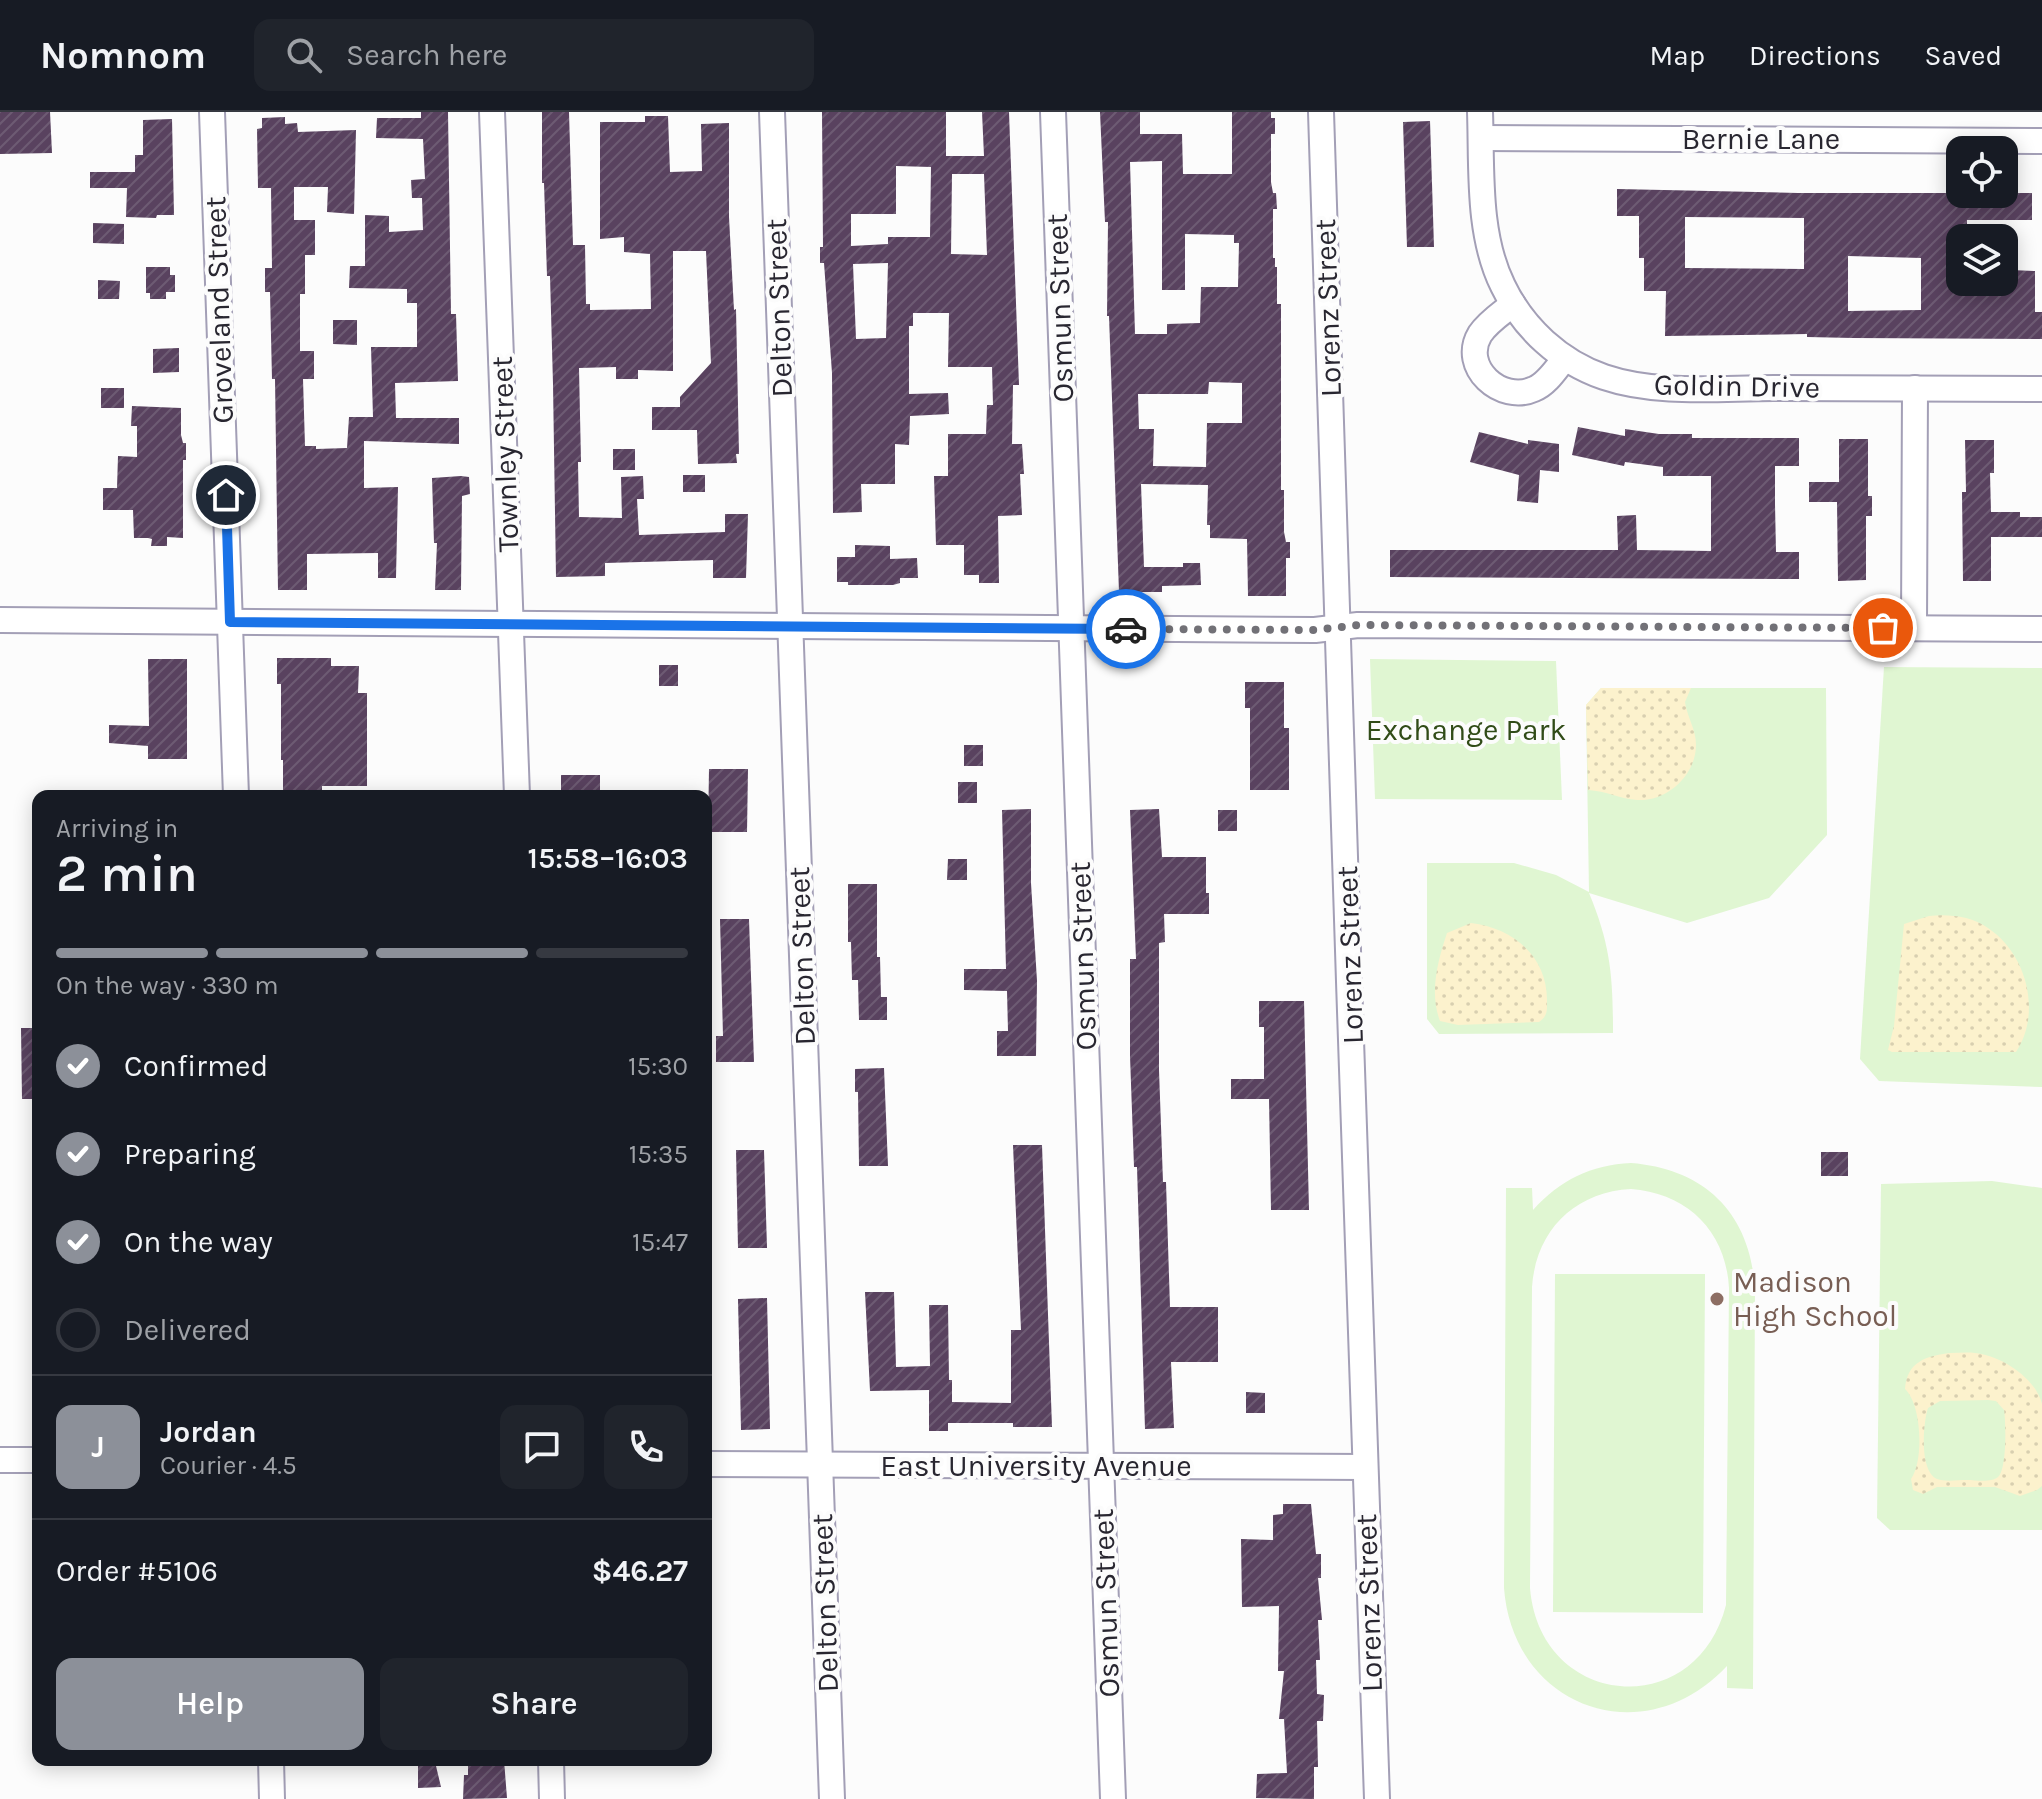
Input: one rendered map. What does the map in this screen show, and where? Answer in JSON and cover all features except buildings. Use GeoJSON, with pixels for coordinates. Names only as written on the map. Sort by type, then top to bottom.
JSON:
{"type":"FeatureCollection","features":[{"type":"Feature","properties":{"kind":"street","name":"Groveland Street"},"geometry":{"type":"LineString","coordinates":[[212,112],[236,790]]}},
{"type":"Feature","properties":{"kind":"street","name":"Townley Street"},"geometry":{"type":"LineString","coordinates":[[492,112],[517,790]]}},
{"type":"Feature","properties":{"kind":"street","name":"Delton Street"},"geometry":{"type":"LineString","coordinates":[[772,112],[832,1799]]}},
{"type":"Feature","properties":{"kind":"street","name":"Osmun Street"},"geometry":{"type":"LineString","coordinates":[[1053,112],[1113,1799]]}},
{"type":"Feature","properties":{"kind":"street","name":"Lorenz Street"},"geometry":{"type":"LineString","coordinates":[[1321,112],[1377,1799]]}},
{"type":"Feature","properties":{"kind":"street","name":"Goldin Drive"},"geometry":{"type":"LineString","coordinates":[[1480,112],[1487,232],[1502,284],[1513,304],[1541,339],[1565,358],[1605,378],[1669,388],[2042,389]]}},
{"type":"Feature","properties":{"kind":"street","name":"Bernie Lane"},"geometry":{"type":"LineString","coordinates":[[1481,138],[2042,141]]}},
{"type":"Feature","properties":{"kind":"street"},"geometry":{"type":"LineString","coordinates":[[1513,304],[1481,333],[1476,344],[1478,367],[1489,384],[1512,393],[1535,389],[1565,358]]}},
{"type":"Feature","properties":{"kind":"street"},"geometry":{"type":"LineString","coordinates":[[1914,628],[1915,388]]}},
{"type":"Feature","properties":{"kind":"street"},"geometry":{"type":"LineString","coordinates":[[0,620],[1315,630],[1374,625],[2042,629]]}},
{"type":"Feature","properties":{"kind":"street"},"geometry":{"type":"LineString","coordinates":[[0,1460],[32,1460]]}},
{"type":"Feature","properties":{"kind":"street","name":"East University Avenue"},"geometry":{"type":"LineString","coordinates":[[712,1464],[1365,1467]]}},
{"type":"Feature","properties":{"kind":"street"},"geometry":{"type":"LineString","coordinates":[[271,1766],[272,1799]]}},
{"type":"Feature","properties":{"kind":"street"},"geometry":{"type":"LineString","coordinates":[[551,1766],[552,1799]]}},
{"type":"Feature","properties":{"kind":"green space","name":"Exchange Park"},"geometry":{"type":"Polygon","coordinates":[[[1370,659],[1556,661],[1562,800],[1375,799],[1370,659]]]}},
{"type":"Feature","properties":{"kind":"green space"},"geometry":{"type":"Polygon","coordinates":[[[1884,667],[2042,668],[2042,1087],[1879,1081],[1860,1059],[1884,667]]]}},
{"type":"Feature","properties":{"kind":"green space"},"geometry":{"type":"Polygon","coordinates":[[[1601,688],[1826,688],[1827,835],[1769,898],[1687,923],[1589,893],[1602,929],[1609,962],[1613,1033],[1439,1034],[1427,1019],[1427,863],[1514,863],[1556,875],[1589,892],[1586,705],[1601,688]]]}},
{"type":"Feature","properties":{"kind":"green space"},"geometry":{"type":"Polygon","coordinates":[[[1616,1164],[1657,1167],[1681,1175],[1701,1185],[1719,1200],[1744,1238],[1755,1288],[1753,1689],[1727,1688],[1727,1666],[1694,1693],[1658,1708],[1622,1712],[1588,1705],[1557,1689],[1531,1663],[1513,1629],[1504,1588],[1506,1188],[1532,1188],[1533,1210],[1565,1182],[1616,1164]],[[1631,1189],[1611,1192],[1576,1206],[1550,1232],[1541,1248],[1532,1287],[1530,1588],[1540,1628],[1561,1658],[1588,1678],[1620,1686],[1653,1683],[1684,1669],[1709,1643],[1726,1605],[1729,1288],[1726,1268],[1720,1249],[1700,1219],[1670,1198],[1631,1189]]]}},
{"type":"Feature","properties":{"kind":"green space"},"geometry":{"type":"Polygon","coordinates":[[[1992,1181],[2042,1188],[2042,1530],[1890,1530],[1877,1518],[1881,1184],[1992,1181]]]}},
{"type":"Feature","properties":{"kind":"green space"},"geometry":{"type":"Polygon","coordinates":[[[1555,1274],[1705,1274],[1703,1613],[1553,1612],[1555,1274]]]}},
{"type":"Feature","properties":{"kind":"sand"},"geometry":{"type":"Polygon","coordinates":[[[1601,688],[1691,688],[1685,702],[1696,739],[1695,756],[1685,776],[1669,791],[1637,800],[1588,790],[1586,705],[1601,688]]]}},
{"type":"Feature","properties":{"kind":"sand"},"geometry":{"type":"Polygon","coordinates":[[[1929,916],[1952,916],[1974,921],[1988,928],[2012,953],[2021,968],[2029,1002],[2024,1037],[2016,1052],[1888,1050],[1894,1026],[1904,924],[1929,916]]]}},
{"type":"Feature","properties":{"kind":"sand"},"geometry":{"type":"Polygon","coordinates":[[[1471,923],[1514,938],[1534,958],[1545,984],[1547,1010],[1542,1020],[1458,1025],[1440,1021],[1435,988],[1447,933],[1471,923]]]}},
{"type":"Feature","properties":{"kind":"sand"},"geometry":{"type":"Polygon","coordinates":[[[1972,1353],[1995,1358],[2033,1385],[2042,1404],[2042,1486],[2037,1490],[2020,1496],[1995,1487],[1937,1487],[1923,1494],[1913,1490],[1911,1479],[1919,1447],[1918,1420],[1911,1397],[1905,1389],[1914,1366],[1926,1358],[1972,1353]],[[1940,1401],[1928,1408],[1925,1457],[1927,1467],[1937,1479],[1983,1481],[1998,1477],[2004,1456],[2005,1425],[2004,1410],[1996,1401],[1940,1401]]]}},
{"type":"Feature","properties":{"kind":"way so far"},"geometry":{"type":"LineString","coordinates":[[1126,629],[1315,630],[1358,625],[1883,628]]}},
{"type":"Feature","properties":{"kind":"place","name":"Madison High School"},"geometry":{"type":"Point","coordinates":[1717,1299]}},
{"type":"Feature","properties":{"kind":"route"},"geometry":{"type":"LineString","coordinates":[[226,495],[230,622],[1126,629]]}}]}
